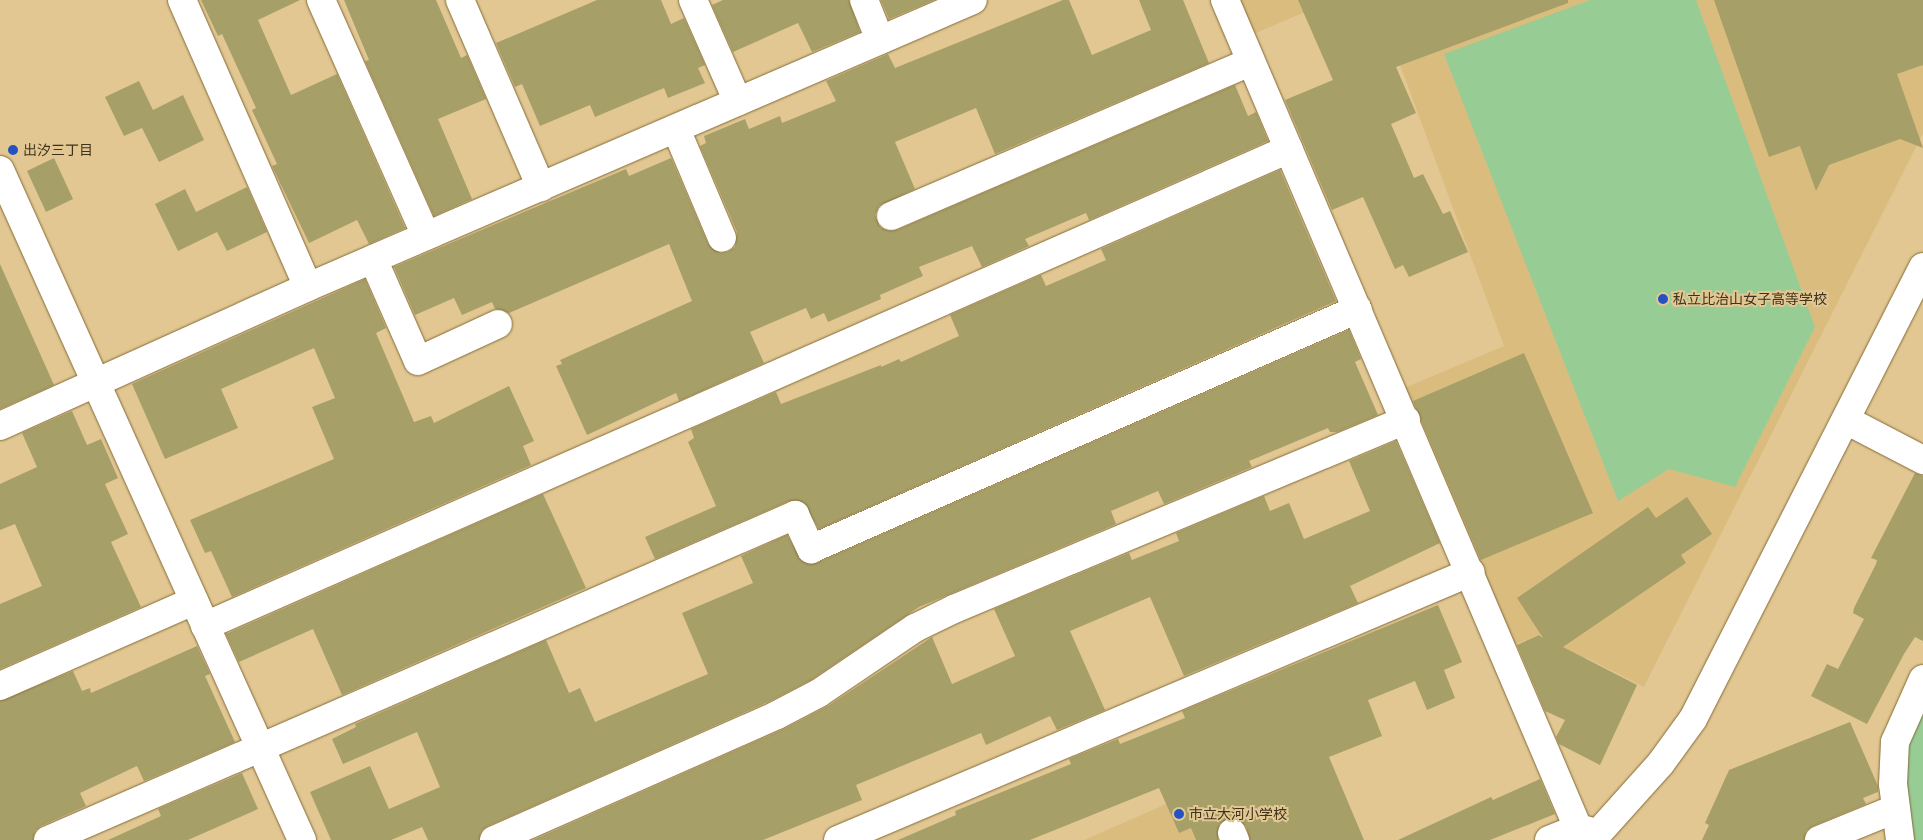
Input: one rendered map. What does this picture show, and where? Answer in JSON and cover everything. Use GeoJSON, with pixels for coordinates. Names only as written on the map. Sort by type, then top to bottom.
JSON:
{"type":"FeatureCollection","features":[{"type":"Feature","properties":{"kind":"street"},"geometry":{"type":"LineString","coordinates":[[182,0],[308,287]]}},
{"type":"Feature","properties":{"kind":"street"},"geometry":{"type":"LineString","coordinates":[[322,0],[426,236]]}},
{"type":"Feature","properties":{"kind":"street"},"geometry":{"type":"LineString","coordinates":[[460,0],[541,187]]}},
{"type":"Feature","properties":{"kind":"street"},"geometry":{"type":"LineString","coordinates":[[694,0],[738,102]]}},
{"type":"Feature","properties":{"kind":"street"},"geometry":{"type":"LineString","coordinates":[[864,0],[880,40]]}},
{"type":"Feature","properties":{"kind":"street"},"geometry":{"type":"LineString","coordinates":[[0,426],[308,287],[973,0]]}},
{"type":"Feature","properties":{"kind":"street"},"geometry":{"type":"LineString","coordinates":[[1225,0],[1250,62],[1471,572],[1591,835]]}},
{"type":"Feature","properties":{"kind":"street"},"geometry":{"type":"LineString","coordinates":[[892,216],[1250,62]]}},
{"type":"Feature","properties":{"kind":"street"},"geometry":{"type":"LineString","coordinates":[[676,129],[722,238]]}},
{"type":"Feature","properties":{"kind":"street"},"geometry":{"type":"LineString","coordinates":[[205,626],[1289,149]]}},
{"type":"Feature","properties":{"kind":"street"},"geometry":{"type":"LineString","coordinates":[[0,170],[302,840]]}},
{"type":"Feature","properties":{"kind":"street"},"geometry":{"type":"LineString","coordinates":[[373,259],[418,361],[498,324]]}},
{"type":"Feature","properties":{"kind":"street"},"geometry":{"type":"LineString","coordinates":[[1550,840],[1591,835],[1661,763],[1693,719],[1923,267]]}},
{"type":"Feature","properties":{"kind":"street"},"geometry":{"type":"LineString","coordinates":[[48,840],[795,515],[811,549],[1358,309]]}},
{"type":"Feature","properties":{"kind":"street"},"geometry":{"type":"LineString","coordinates":[[494,840],[777,715],[819,693],[915,628],[954,609],[1406,420]]}},
{"type":"Feature","properties":{"kind":"street"},"geometry":{"type":"LineString","coordinates":[[1846,420],[1923,460]]}},
{"type":"Feature","properties":{"kind":"street"},"geometry":{"type":"LineString","coordinates":[[838,840],[1471,572]]}},
{"type":"Feature","properties":{"kind":"street"},"geometry":{"type":"LineString","coordinates":[[0,686],[194,601]]}},
{"type":"Feature","properties":{"kind":"street"},"geometry":{"type":"LineString","coordinates":[[1900,840],[1895,809],[1895,742],[1923,679]]}},
{"type":"Feature","properties":{"kind":"street"},"geometry":{"type":"LineString","coordinates":[[1819,840],[1895,809]]}},
{"type":"Feature","properties":{"kind":"shaded area"},"geometry":{"type":"Polygon","coordinates":[[[1237,0],[1333,0],[1251,35],[1237,0]]]}},
{"type":"Feature","properties":{"kind":"shaded area","name":"私立比治山女子高等学校"},"geometry":{"type":"Polygon","coordinates":[[[1376,0],[1923,0],[1923,133],[1644,687],[1587,658],[1566,666],[1543,633],[1514,645],[1404,388],[1504,346],[1376,0]]]}},
{"type":"Feature","properties":{"kind":"shaded area","name":"市立大河小学校"},"geometry":{"type":"Polygon","coordinates":[[[1203,788],[1226,840],[1084,840],[1203,788]]]}},
{"type":"Feature","properties":{"kind":"green space"},"geometry":{"type":"Polygon","coordinates":[[[1590,0],[1696,0],[1815,327],[1735,487],[1669,469],[1618,501],[1444,54],[1590,0]]]}},
{"type":"Feature","properties":{"kind":"green space"},"geometry":{"type":"Polygon","coordinates":[[[1923,698],[1923,840],[1910,840],[1899,775],[1923,698]]]}},
{"type":"Feature","properties":{"kind":"building"},"geometry":{"type":"Polygon","coordinates":[[[201,0],[300,0],[258,20],[291,95],[337,74],[405,228],[369,244],[357,220],[309,243],[272,166],[277,164],[252,110],[256,108],[222,34],[218,36],[201,0]]]}},
{"type":"Feature","properties":{"kind":"building"},"geometry":{"type":"Polygon","coordinates":[[[344,0],[436,0],[461,58],[467,55],[486,99],[438,119],[472,199],[434,216],[365,61],[369,60],[344,0]]]}},
{"type":"Feature","properties":{"kind":"building"},"geometry":{"type":"Polygon","coordinates":[[[597,0],[661,0],[671,24],[684,18],[705,65],[698,68],[705,83],[668,98],[664,88],[595,117],[590,105],[540,126],[522,84],[515,87],[496,43],[597,0]]]}},
{"type":"Feature","properties":{"kind":"building"},"geometry":{"type":"Polygon","coordinates":[[[723,0],[849,0],[860,32],[812,52],[798,23],[733,52],[712,5],[723,0]]]}},
{"type":"Feature","properties":{"kind":"building"},"geometry":{"type":"Polygon","coordinates":[[[881,0],[934,0],[889,19],[881,0]]]}},
{"type":"Feature","properties":{"kind":"building"},"geometry":{"type":"Polygon","coordinates":[[[1063,0],[1069,0],[1092,55],[1151,30],[1139,0],[1183,0],[1209,63],[995,154],[976,108],[895,142],[915,189],[879,206],[875,215],[881,228],[897,230],[1235,85],[1248,116],[1256,112],[1268,141],[1089,220],[1086,213],[1025,239],[1029,246],[982,267],[972,246],[919,267],[923,276],[880,295],[881,299],[828,322],[824,313],[811,319],[806,308],[750,332],[764,363],[679,401],[676,393],[587,435],[556,366],[562,364],[560,360],[692,301],[669,244],[509,313],[495,309],[492,302],[462,315],[454,298],[415,315],[394,267],[626,169],[629,176],[671,158],[708,244],[720,253],[728,252],[735,247],[737,232],[700,146],[706,143],[704,136],[745,119],[749,129],[780,116],[782,123],[836,101],[826,81],[888,54],[895,68],[1063,0]]]}},
{"type":"Feature","properties":{"kind":"building"},"geometry":{"type":"Polygon","coordinates":[[[1298,0],[1568,0],[1568,3],[1396,67],[1416,113],[1391,124],[1414,178],[1423,174],[1443,214],[1450,211],[1468,252],[1409,277],[1403,265],[1395,269],[1363,197],[1332,210],[1285,100],[1333,80],[1298,0]]]}},
{"type":"Feature","properties":{"kind":"building"},"geometry":{"type":"Polygon","coordinates":[[[1714,0],[1923,0],[1923,65],[1897,74],[1923,148],[1900,139],[1829,165],[1816,191],[1800,146],[1769,157],[1714,0]]]}},
{"type":"Feature","properties":{"kind":"building"},"geometry":{"type":"Polygon","coordinates":[[[139,81],[153,110],[183,95],[204,140],[159,162],[142,128],[124,136],[105,97],[139,81]]]}},
{"type":"Feature","properties":{"kind":"building"},"geometry":{"type":"Polygon","coordinates":[[[54,158],[73,199],[46,212],[27,171],[54,158]]]}},
{"type":"Feature","properties":{"kind":"building"},"geometry":{"type":"Polygon","coordinates":[[[1280,170],[1336,301],[819,529],[804,503],[789,501],[655,559],[645,537],[716,506],[688,442],[694,438],[691,429],[776,392],[781,404],[881,365],[881,367],[899,359],[901,362],[959,336],[950,315],[1041,275],[1046,286],[1106,260],[1101,249],[1280,170]]]}},
{"type":"Feature","properties":{"kind":"building"},"geometry":{"type":"Polygon","coordinates":[[[247,187],[267,232],[227,251],[217,232],[178,251],[155,204],[185,189],[196,212],[247,187]]]}},
{"type":"Feature","properties":{"kind":"building"},"geometry":{"type":"Polygon","coordinates":[[[0,264],[54,385],[0,409],[0,264]]]}},
{"type":"Feature","properties":{"kind":"building"},"geometry":{"type":"Polygon","coordinates":[[[365,279],[386,328],[376,333],[414,422],[431,416],[434,423],[509,386],[534,441],[523,446],[531,465],[232,597],[211,551],[205,553],[190,520],[334,459],[312,407],[335,398],[314,348],[221,389],[238,428],[165,459],[132,384],[365,279]]]}},
{"type":"Feature","properties":{"kind":"building"},"geometry":{"type":"Polygon","coordinates":[[[1349,330],[1361,359],[1355,362],[1378,415],[1337,432],[1330,432],[1328,428],[1249,461],[1252,467],[1164,504],[1158,491],[1111,511],[1116,524],[919,607],[811,680],[770,701],[488,826],[481,831],[479,840],[428,840],[422,827],[391,840],[331,840],[310,792],[370,766],[389,809],[440,787],[417,732],[343,764],[332,739],[356,727],[355,724],[546,640],[569,693],[580,688],[595,722],[708,674],[682,613],[753,583],[741,556],[787,535],[802,561],[817,563],[1349,330]]]}},
{"type":"Feature","properties":{"kind":"building"},"geometry":{"type":"Polygon","coordinates":[[[1524,353],[1593,513],[1481,560],[1413,401],[1524,353]]]}},
{"type":"Feature","properties":{"kind":"building"},"geometry":{"type":"Polygon","coordinates":[[[72,411],[87,445],[101,439],[118,478],[105,484],[128,534],[111,542],[141,607],[0,669],[0,604],[42,586],[15,524],[0,530],[0,484],[37,467],[22,433],[72,411]]]}},
{"type":"Feature","properties":{"kind":"building"},"geometry":{"type":"Polygon","coordinates":[[[1396,441],[1440,543],[1350,586],[1358,603],[1184,676],[1150,597],[1070,631],[1105,710],[1057,730],[1050,716],[986,745],[981,733],[856,785],[862,800],[763,840],[533,840],[784,729],[828,706],[932,637],[952,684],[1015,656],[994,609],[1129,553],[1132,560],[1179,541],[1176,533],[1264,496],[1270,511],[1289,503],[1304,539],[1370,511],[1349,461],[1396,441]]]}},
{"type":"Feature","properties":{"kind":"building"},"geometry":{"type":"Polygon","coordinates":[[[1915,473],[1923,476],[1923,641],[1915,637],[1867,724],[1811,696],[1827,664],[1838,669],[1864,619],[1853,613],[1876,564],[1877,560],[1871,558],[1915,473]]]}},
{"type":"Feature","properties":{"kind":"building"},"geometry":{"type":"Polygon","coordinates":[[[543,494],[586,588],[342,695],[313,629],[239,662],[226,634],[543,494]]]}},
{"type":"Feature","properties":{"kind":"building"},"geometry":{"type":"Polygon","coordinates":[[[1687,497],[1712,534],[1681,555],[1686,563],[1563,647],[1637,685],[1600,765],[1559,744],[1556,737],[1565,720],[1545,711],[1517,645],[1539,635],[1543,638],[1517,598],[1648,507],[1656,518],[1687,497]]]}},
{"type":"Feature","properties":{"kind":"building"},"geometry":{"type":"Polygon","coordinates":[[[1438,605],[1462,662],[1444,670],[1455,698],[1427,710],[1415,681],[1368,700],[1382,736],[1329,757],[1364,840],[1250,840],[1246,826],[1233,817],[1219,824],[1218,840],[1196,840],[1191,828],[1179,833],[1159,788],[1030,840],[898,840],[956,815],[955,811],[1071,764],[1069,759],[1118,739],[1120,744],[1185,718],[1182,711],[1438,605]]]}},
{"type":"Feature","properties":{"kind":"building"},"geometry":{"type":"Polygon","coordinates":[[[197,646],[210,674],[205,676],[235,742],[144,781],[137,766],[80,793],[86,806],[41,826],[35,831],[33,840],[0,840],[0,701],[73,671],[82,691],[90,688],[91,693],[197,646]]]}},
{"type":"Feature","properties":{"kind":"building"},"geometry":{"type":"Polygon","coordinates":[[[1850,722],[1878,786],[1878,792],[1863,798],[1866,804],[1813,826],[1806,831],[1804,840],[1702,840],[1709,825],[1705,823],[1729,770],[1850,722]]]}},
{"type":"Feature","properties":{"kind":"building"},"geometry":{"type":"Polygon","coordinates":[[[242,773],[258,809],[188,840],[108,840],[161,816],[158,809],[242,773]]]}},
{"type":"Feature","properties":{"kind":"building"},"geometry":{"type":"Polygon","coordinates":[[[1540,779],[1555,814],[1490,840],[1398,840],[1491,797],[1493,800],[1540,779]]]}},
{"type":"Feature","properties":{"kind":"place","name":"出汐三丁目"},"geometry":{"type":"Point","coordinates":[13,150]}},
{"type":"Feature","properties":{"kind":"place","name":"私立比治山女子高等学校"},"geometry":{"type":"Point","coordinates":[1663,299]}},
{"type":"Feature","properties":{"kind":"place","name":"市立大河小学校"},"geometry":{"type":"Point","coordinates":[1179,814]}}]}
